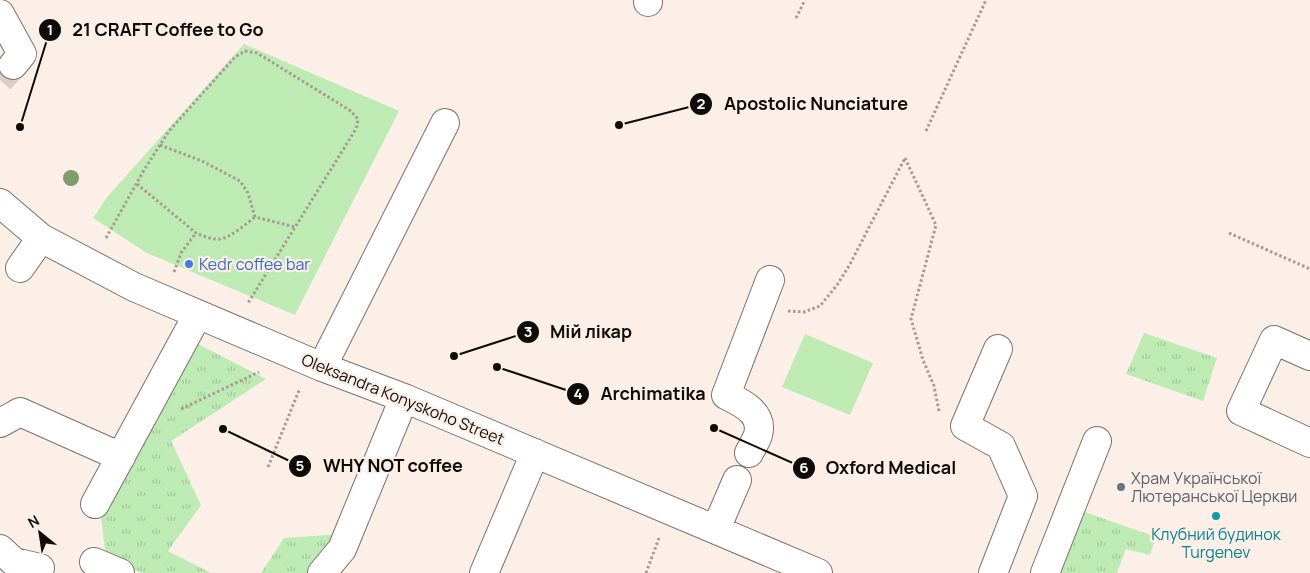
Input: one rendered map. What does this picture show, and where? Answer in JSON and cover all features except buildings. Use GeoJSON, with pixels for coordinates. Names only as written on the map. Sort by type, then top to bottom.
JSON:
{"type":"FeatureCollection","features":[{"type":"Feature","properties":{"kind":"street"},"geometry":{"type":"LineString","coordinates":[[0,14],[22,54],[13,65]]}},
{"type":"Feature","properties":{"kind":"street"},"geometry":{"type":"LineString","coordinates":[[313,374],[445,123]]}},
{"type":"Feature","properties":{"kind":"street","name":"Oleksandra Konyskoho Street"},"geometry":{"type":"LineString","coordinates":[[0,203],[41,238],[134,288],[198,314],[313,374],[404,398],[716,529],[773,564],[818,573]]}},
{"type":"Feature","properties":{"kind":"street"},"geometry":{"type":"LineString","coordinates":[[20,268],[41,238]]}},
{"type":"Feature","properties":{"kind":"street"},"geometry":{"type":"LineString","coordinates":[[749,453],[758,434],[759,423],[754,412],[726,394],[766,290]]}},
{"type":"Feature","properties":{"kind":"street"},"geometry":{"type":"LineString","coordinates":[[95,504],[198,314]]}},
{"type":"Feature","properties":{"kind":"street"},"geometry":{"type":"LineString","coordinates":[[1310,356],[1274,340],[1241,412],[1310,443]]}},
{"type":"Feature","properties":{"kind":"street"},"geometry":{"type":"LineString","coordinates":[[992,573],[1023,496],[1002,446],[965,426],[998,348]]}},
{"type":"Feature","properties":{"kind":"street"},"geometry":{"type":"LineString","coordinates":[[322,573],[342,549],[404,398]]}},
{"type":"Feature","properties":{"kind":"street"},"geometry":{"type":"LineString","coordinates":[[0,422],[20,412],[121,456]]}},
{"type":"Feature","properties":{"kind":"street"},"geometry":{"type":"LineString","coordinates":[[1045,573],[1098,441]]}},
{"type":"Feature","properties":{"kind":"street"},"geometry":{"type":"LineString","coordinates":[[484,573],[535,453]]}},
{"type":"Feature","properties":{"kind":"street"},"geometry":{"type":"LineString","coordinates":[[716,529],[737,480]]}},
{"type":"Feature","properties":{"kind":"street"},"geometry":{"type":"LineString","coordinates":[[0,549],[14,562],[40,568]]}},
{"type":"Feature","properties":{"kind":"street"},"geometry":{"type":"LineString","coordinates":[[94,562],[120,573]]}},
{"type":"Feature","properties":{"kind":"path"},"geometry":{"type":"LineString","coordinates":[[796,18],[805,0]]}},
{"type":"Feature","properties":{"kind":"path"},"geometry":{"type":"LineString","coordinates":[[926,131],[986,0]]}},
{"type":"Feature","properties":{"kind":"path"},"geometry":{"type":"LineString","coordinates":[[106,238],[136,184],[169,131],[235,57],[245,51],[257,54],[351,111],[358,119],[357,126],[245,308]]}},
{"type":"Feature","properties":{"kind":"path"},"geometry":{"type":"LineString","coordinates":[[160,145],[202,160],[240,181],[248,193],[255,217]]}},
{"type":"Feature","properties":{"kind":"path"},"geometry":{"type":"LineString","coordinates":[[766,290],[791,312],[804,312],[820,306],[849,266],[905,158],[936,225],[911,319],[922,360],[934,386]]}},
{"type":"Feature","properties":{"kind":"path"},"geometry":{"type":"LineString","coordinates":[[136,184],[196,233],[221,239],[255,217]]}},
{"type":"Feature","properties":{"kind":"path"},"geometry":{"type":"LineString","coordinates":[[255,217],[295,227]]}},
{"type":"Feature","properties":{"kind":"path"},"geometry":{"type":"LineString","coordinates":[[1229,232],[1310,269]]}},
{"type":"Feature","properties":{"kind":"path"},"geometry":{"type":"LineString","coordinates":[[173,275],[181,252],[196,233]]}},
{"type":"Feature","properties":{"kind":"path"},"geometry":{"type":"LineString","coordinates":[[180,410],[263,370]]}},
{"type":"Feature","properties":{"kind":"path"},"geometry":{"type":"LineString","coordinates":[[268,467],[313,374]]}},
{"type":"Feature","properties":{"kind":"path"},"geometry":{"type":"LineString","coordinates":[[646,573],[662,530]]}},
{"type":"Feature","properties":{"kind":"green space"},"geometry":{"type":"Polygon","coordinates":[[[244,44],[399,111],[295,315],[147,253],[93,218],[108,196],[244,44]]]}},
{"type":"Feature","properties":{"kind":"green space"},"geometry":{"type":"Polygon","coordinates":[[[1144,333],[1217,358],[1203,401],[1126,374],[1144,333]]]}},
{"type":"Feature","properties":{"kind":"green space"},"geometry":{"type":"Polygon","coordinates":[[[805,334],[873,363],[850,415],[782,387],[805,334]]]}},
{"type":"Feature","properties":{"kind":"green space"},"geometry":{"type":"Polygon","coordinates":[[[192,341],[266,379],[171,441],[201,505],[168,551],[211,573],[142,573],[106,558],[100,509],[192,341]]]}},
{"type":"Feature","properties":{"kind":"green space"},"geometry":{"type":"Polygon","coordinates":[[[1076,509],[1156,537],[1150,555],[1126,549],[1117,573],[1050,573],[1076,509]]]}},
{"type":"Feature","properties":{"kind":"green space"},"geometry":{"type":"Polygon","coordinates":[[[342,534],[312,573],[261,573],[284,538],[342,534]]]}},
{"type":"Feature","properties":{"kind":"tunnel"},"geometry":{"type":"LineString","coordinates":[[0,80],[13,65]]}},
{"type":"Feature","properties":{"kind":"place","name":"Apostolic Nunciature"},"geometry":{"type":"Point","coordinates":[619,125]}},
{"type":"Feature","properties":{"kind":"place","name":"21 CRAFT Coffee to Go"},"geometry":{"type":"Point","coordinates":[20,127]}},
{"type":"Feature","properties":{"kind":"place","name":"Kedr coffee bar"},"geometry":{"type":"Point","coordinates":[189,264]}},
{"type":"Feature","properties":{"kind":"place","name":"Мій лікар"},"geometry":{"type":"Point","coordinates":[454,356]}},
{"type":"Feature","properties":{"kind":"place","name":"Archimatika"},"geometry":{"type":"Point","coordinates":[497,367]}},
{"type":"Feature","properties":{"kind":"place","name":"Oxford Medical"},"geometry":{"type":"Point","coordinates":[714,428]}},
{"type":"Feature","properties":{"kind":"place","name":"WHY NOT coffee"},"geometry":{"type":"Point","coordinates":[223,429]}},
{"type":"Feature","properties":{"kind":"place","name":"Храм Української Лютеранської Церкви"},"geometry":{"type":"Point","coordinates":[1121,487]}},
{"type":"Feature","properties":{"kind":"place","name":"Клубний будинок Turgenev"},"geometry":{"type":"Point","coordinates":[1216,516]}}]}
